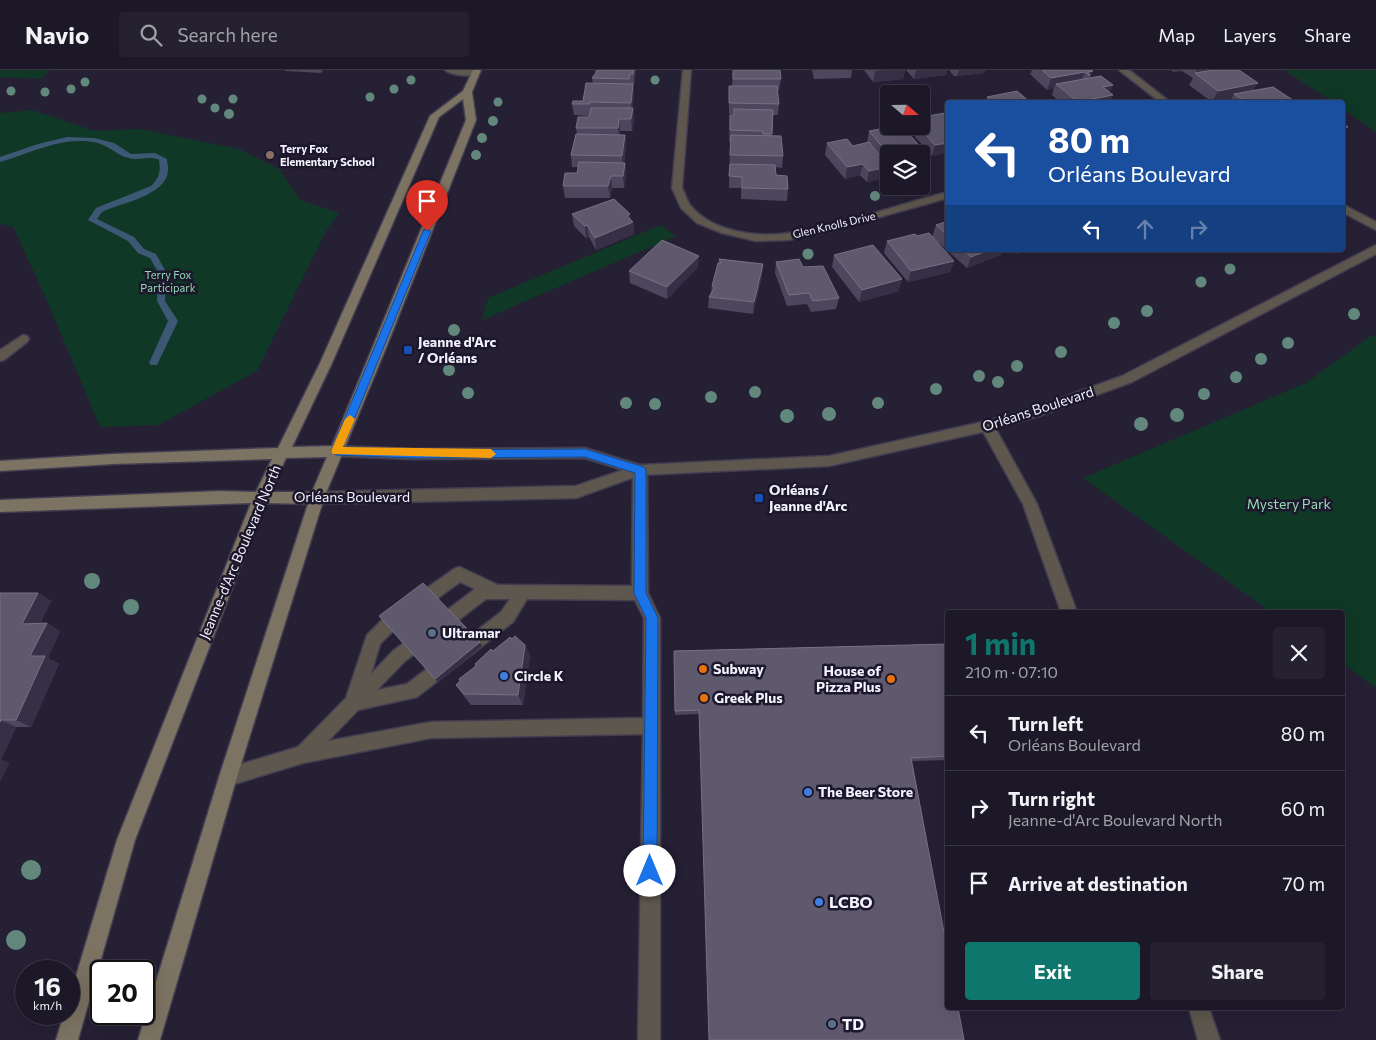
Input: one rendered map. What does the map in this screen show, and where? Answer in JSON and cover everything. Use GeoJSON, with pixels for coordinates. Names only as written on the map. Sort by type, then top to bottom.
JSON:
{"type":"FeatureCollection","features":[{"type":"Feature","properties":{"kind":"main road","name":"Jeanne-d'Arc Boulevard North"},"geometry":{"type":"LineString","coordinates":[[67,1040],[126,840],[261,496],[326,363],[435,116],[467,92],[477,71]]}},
{"type":"Feature","properties":{"kind":"main road"},"geometry":{"type":"LineString","coordinates":[[149,1040],[228,777],[317,498],[382,343],[471,120],[467,92]]}},
{"type":"Feature","properties":{"kind":"main road","name":"Orléans Boulevard"},"geometry":{"type":"LineString","coordinates":[[0,466],[113,459],[336,451]]}},
{"type":"Feature","properties":{"kind":"main road","name":"Orléans Boulevard"},"geometry":{"type":"LineString","coordinates":[[0,506],[261,496],[317,498]]}},
{"type":"Feature","properties":{"kind":"street"},"geometry":{"type":"LineString","coordinates":[[449,70],[477,71]]}},
{"type":"Feature","properties":{"kind":"street","name":"Glen Knolls Drive"},"geometry":{"type":"LineString","coordinates":[[687,70],[677,188],[685,206],[701,221],[726,231],[756,238],[788,237],[827,229],[945,196]]}},
{"type":"Feature","properties":{"kind":"street"},"geometry":{"type":"LineString","coordinates":[[1123,70],[1161,100]]}},
{"type":"Feature","properties":{"kind":"street"},"geometry":{"type":"LineString","coordinates":[[1345,209],[1376,227]]}},
{"type":"Feature","properties":{"kind":"street","name":"Orléans Boulevard"},"geometry":{"type":"LineString","coordinates":[[317,498],[576,492],[640,470],[797,464],[829,460],[987,426],[1034,413],[1127,379],[1376,249]]}},
{"type":"Feature","properties":{"kind":"street"},"geometry":{"type":"LineString","coordinates":[[0,356],[23,339]]}},
{"type":"Feature","properties":{"kind":"street"},"geometry":{"type":"LineString","coordinates":[[987,426],[1030,504],[1068,610]]}},
{"type":"Feature","properties":{"kind":"street","name":"Orléans Boulevard"},"geometry":{"type":"LineString","coordinates":[[336,451],[413,454],[585,453],[640,470]]}},
{"type":"Feature","properties":{"kind":"street"},"geometry":{"type":"LineString","coordinates":[[640,470],[640,593],[652,618],[649,1040]]}},
{"type":"Feature","properties":{"kind":"street"},"geometry":{"type":"LineString","coordinates":[[353,703],[373,640],[389,624],[459,574],[497,593]]}},
{"type":"Feature","properties":{"kind":"street"},"geometry":{"type":"LineString","coordinates":[[303,754],[399,656],[483,592],[640,593]]}},
{"type":"Feature","properties":{"kind":"street"},"geometry":{"type":"LineString","coordinates":[[353,703],[411,692],[507,617],[522,593]]}},
{"type":"Feature","properties":{"kind":"street"},"geometry":{"type":"LineString","coordinates":[[228,777],[303,754],[431,730],[651,726]]}},
{"type":"Feature","properties":{"kind":"street"},"geometry":{"type":"LineString","coordinates":[[1200,1010],[1209,1040]]}},
{"type":"Feature","properties":{"kind":"green space"},"geometry":{"type":"Polygon","coordinates":[[[0,70],[50,70],[40,79],[0,77],[0,70]]]}},
{"type":"Feature","properties":{"kind":"green space"},"geometry":{"type":"Polygon","coordinates":[[[1284,70],[1376,70],[1376,132],[1345,110],[1345,100],[1330,100],[1284,70]]]}},
{"type":"Feature","properties":{"kind":"green space","name":"Terry Fox Participark"},"geometry":{"type":"Polygon","coordinates":[[[32,110],[95,131],[140,129],[239,149],[279,169],[300,200],[339,213],[326,231],[257,371],[158,425],[100,427],[46,298],[13,227],[0,224],[0,113],[32,110]]]}},
{"type":"Feature","properties":{"kind":"green space"},"geometry":{"type":"Polygon","coordinates":[[[661,225],[676,236],[482,320],[488,298],[661,225]]]}},
{"type":"Feature","properties":{"kind":"green space","name":"Mystery Park"},"geometry":{"type":"Polygon","coordinates":[[[1372,335],[1376,337],[1376,688],[1345,665],[1345,610],[1268,610],[1083,478],[1306,383],[1372,335]]]}},
{"type":"Feature","properties":{"kind":"building"},"geometry":{"type":"Polygon","coordinates":[[[598,70],[634,70],[633,74],[630,74],[629,79],[592,78],[598,70]]]}},
{"type":"Feature","properties":{"kind":"building"},"geometry":{"type":"Polygon","coordinates":[[[733,70],[780,70],[781,79],[733,79],[733,70]]]}},
{"type":"Feature","properties":{"kind":"building"},"geometry":{"type":"Polygon","coordinates":[[[1042,70],[1093,71],[1088,72],[1090,76],[1085,72],[1051,78],[1042,70]]]}},
{"type":"Feature","properties":{"kind":"building"},"geometry":{"type":"Polygon","coordinates":[[[1213,70],[1239,70],[1258,83],[1218,91],[1195,73],[1213,70]]]}},
{"type":"Feature","properties":{"kind":"building"},"geometry":{"type":"Polygon","coordinates":[[[1101,76],[1113,85],[1103,87],[1113,95],[1088,100],[1076,100],[1056,84],[1101,76]]]}},
{"type":"Feature","properties":{"kind":"building"},"geometry":{"type":"Polygon","coordinates":[[[586,83],[633,84],[631,103],[590,102],[590,104],[572,104],[573,101],[583,101],[586,83]]]}},
{"type":"Feature","properties":{"kind":"building"},"geometry":{"type":"Polygon","coordinates":[[[729,86],[777,86],[779,104],[729,103],[729,86]]]}},
{"type":"Feature","properties":{"kind":"building"},"geometry":{"type":"Polygon","coordinates":[[[1273,87],[1293,100],[1243,100],[1234,94],[1273,87]]]}},
{"type":"Feature","properties":{"kind":"building"},"geometry":{"type":"Polygon","coordinates":[[[1017,91],[1028,100],[991,100],[987,97],[1017,91]]]}},
{"type":"Feature","properties":{"kind":"building"},"geometry":{"type":"Polygon","coordinates":[[[591,108],[633,108],[631,119],[619,119],[618,128],[576,128],[578,117],[589,117],[591,108]]]}},
{"type":"Feature","properties":{"kind":"building"},"geometry":{"type":"Polygon","coordinates":[[[734,109],[773,110],[772,134],[763,134],[763,131],[730,130],[730,115],[734,115],[734,109]]]}},
{"type":"Feature","properties":{"kind":"building"},"geometry":{"type":"Polygon","coordinates":[[[945,113],[945,143],[935,145],[926,135],[930,135],[930,116],[945,113]]]}},
{"type":"Feature","properties":{"kind":"building"},"geometry":{"type":"Polygon","coordinates":[[[880,129],[880,135],[910,135],[919,145],[881,145],[869,131],[880,129]]]}},
{"type":"Feature","properties":{"kind":"building"},"geometry":{"type":"Polygon","coordinates":[[[576,134],[625,135],[622,156],[571,155],[576,134]]]}},
{"type":"Feature","properties":{"kind":"building"},"geometry":{"type":"Polygon","coordinates":[[[731,135],[781,136],[783,156],[730,155],[731,135]]]}},
{"type":"Feature","properties":{"kind":"building"},"geometry":{"type":"Polygon","coordinates":[[[847,139],[853,146],[869,142],[880,156],[880,169],[869,171],[863,164],[847,167],[827,143],[847,139]]]}},
{"type":"Feature","properties":{"kind":"building"},"geometry":{"type":"Polygon","coordinates":[[[579,162],[625,163],[623,176],[611,176],[608,186],[563,186],[565,173],[577,173],[579,162]]]}},
{"type":"Feature","properties":{"kind":"building"},"geometry":{"type":"Polygon","coordinates":[[[730,164],[775,165],[776,175],[787,176],[788,189],[742,188],[742,177],[729,176],[730,164]]]}},
{"type":"Feature","properties":{"kind":"building"},"geometry":{"type":"Polygon","coordinates":[[[614,199],[630,214],[627,216],[633,222],[595,238],[587,225],[585,226],[572,214],[614,199]]]}},
{"type":"Feature","properties":{"kind":"building"},"geometry":{"type":"Polygon","coordinates":[[[945,222],[945,233],[936,225],[945,222]]]}},
{"type":"Feature","properties":{"kind":"building"},"geometry":{"type":"Polygon","coordinates":[[[929,233],[954,261],[911,271],[887,241],[915,234],[917,236],[929,233]]]}},
{"type":"Feature","properties":{"kind":"building"},"geometry":{"type":"Polygon","coordinates":[[[662,240],[699,256],[667,287],[629,271],[662,240]]]}},
{"type":"Feature","properties":{"kind":"building"},"geometry":{"type":"Polygon","coordinates":[[[873,245],[902,279],[862,290],[834,255],[873,245]]]}},
{"type":"Feature","properties":{"kind":"building"},"geometry":{"type":"Polygon","coordinates":[[[966,252],[984,252],[971,257],[966,252]]]}},
{"type":"Feature","properties":{"kind":"building"},"geometry":{"type":"Polygon","coordinates":[[[719,259],[763,264],[754,302],[709,297],[715,287],[712,286],[718,263],[721,263],[719,259]]]}},
{"type":"Feature","properties":{"kind":"building"},"geometry":{"type":"Polygon","coordinates":[[[799,259],[803,267],[823,266],[839,298],[813,301],[809,293],[789,295],[776,262],[799,259]]]}},
{"type":"Feature","properties":{"kind":"building","name":"Ultramar"},"geometry":{"type":"Polygon","coordinates":[[[423,583],[480,642],[435,679],[379,616],[423,583]]]}},
{"type":"Feature","properties":{"kind":"building"},"geometry":{"type":"Polygon","coordinates":[[[0,593],[38,593],[22,624],[47,623],[30,656],[45,656],[16,720],[1,720],[0,722],[0,593]]]}},
{"type":"Feature","properties":{"kind":"building","name":"Circle K"},"geometry":{"type":"Polygon","coordinates":[[[515,636],[525,645],[518,695],[464,694],[456,685],[460,681],[459,679],[476,666],[475,664],[491,649],[493,651],[510,637],[512,639],[515,636]]]}},
{"type":"Feature","properties":{"kind":"building"},"geometry":{"type":"Polygon","coordinates":[[[945,644],[945,756],[911,758],[945,937],[945,1010],[958,1010],[964,1040],[709,1040],[699,710],[675,711],[674,651],[945,644]]]}},
{"type":"Feature","properties":{"kind":"waterway"},"geometry":{"type":"LineString","coordinates":[[0,160],[41,145],[80,139],[94,140],[115,146],[129,156],[151,155],[163,159],[165,171],[161,181],[153,188],[99,210],[92,220],[131,239],[141,251],[153,256],[162,272],[161,301],[173,321],[154,363]]}},
{"type":"Feature","properties":{"kind":"slow traffic"},"geometry":{"type":"LineString","coordinates":[[350,419],[336,451],[413,454],[491,454]]}},
{"type":"Feature","properties":{"kind":"place","name":"Terry Fox Elementary School"},"geometry":{"type":"Point","coordinates":[270,155]}},
{"type":"Feature","properties":{"kind":"place","name":"Jeanne d'Arc / Orléans"},"geometry":{"type":"Point","coordinates":[408,350]}},
{"type":"Feature","properties":{"kind":"place","name":"Orléans / Jeanne d'Arc"},"geometry":{"type":"Point","coordinates":[759,498]}},
{"type":"Feature","properties":{"kind":"place","name":"Ultramar"},"geometry":{"type":"Point","coordinates":[432,633]}},
{"type":"Feature","properties":{"kind":"place","name":"Subway"},"geometry":{"type":"Point","coordinates":[703,669]}},
{"type":"Feature","properties":{"kind":"place","name":"Circle K"},"geometry":{"type":"Point","coordinates":[504,676]}},
{"type":"Feature","properties":{"kind":"place","name":"House of Pizza Plus"},"geometry":{"type":"Point","coordinates":[891,679]}},
{"type":"Feature","properties":{"kind":"place","name":"Greek Plus"},"geometry":{"type":"Point","coordinates":[704,698]}},
{"type":"Feature","properties":{"kind":"place","name":"The Beer Store"},"geometry":{"type":"Point","coordinates":[808,792]}},
{"type":"Feature","properties":{"kind":"place","name":"LCBO"},"geometry":{"type":"Point","coordinates":[819,902]}},
{"type":"Feature","properties":{"kind":"place","name":"TD"},"geometry":{"type":"Point","coordinates":[832,1024]}},
{"type":"Feature","properties":{"kind":"route"},"geometry":{"type":"LineString","coordinates":[[427,231],[336,451],[413,454],[585,453],[640,470],[640,593],[652,618],[650,871]]}}]}
